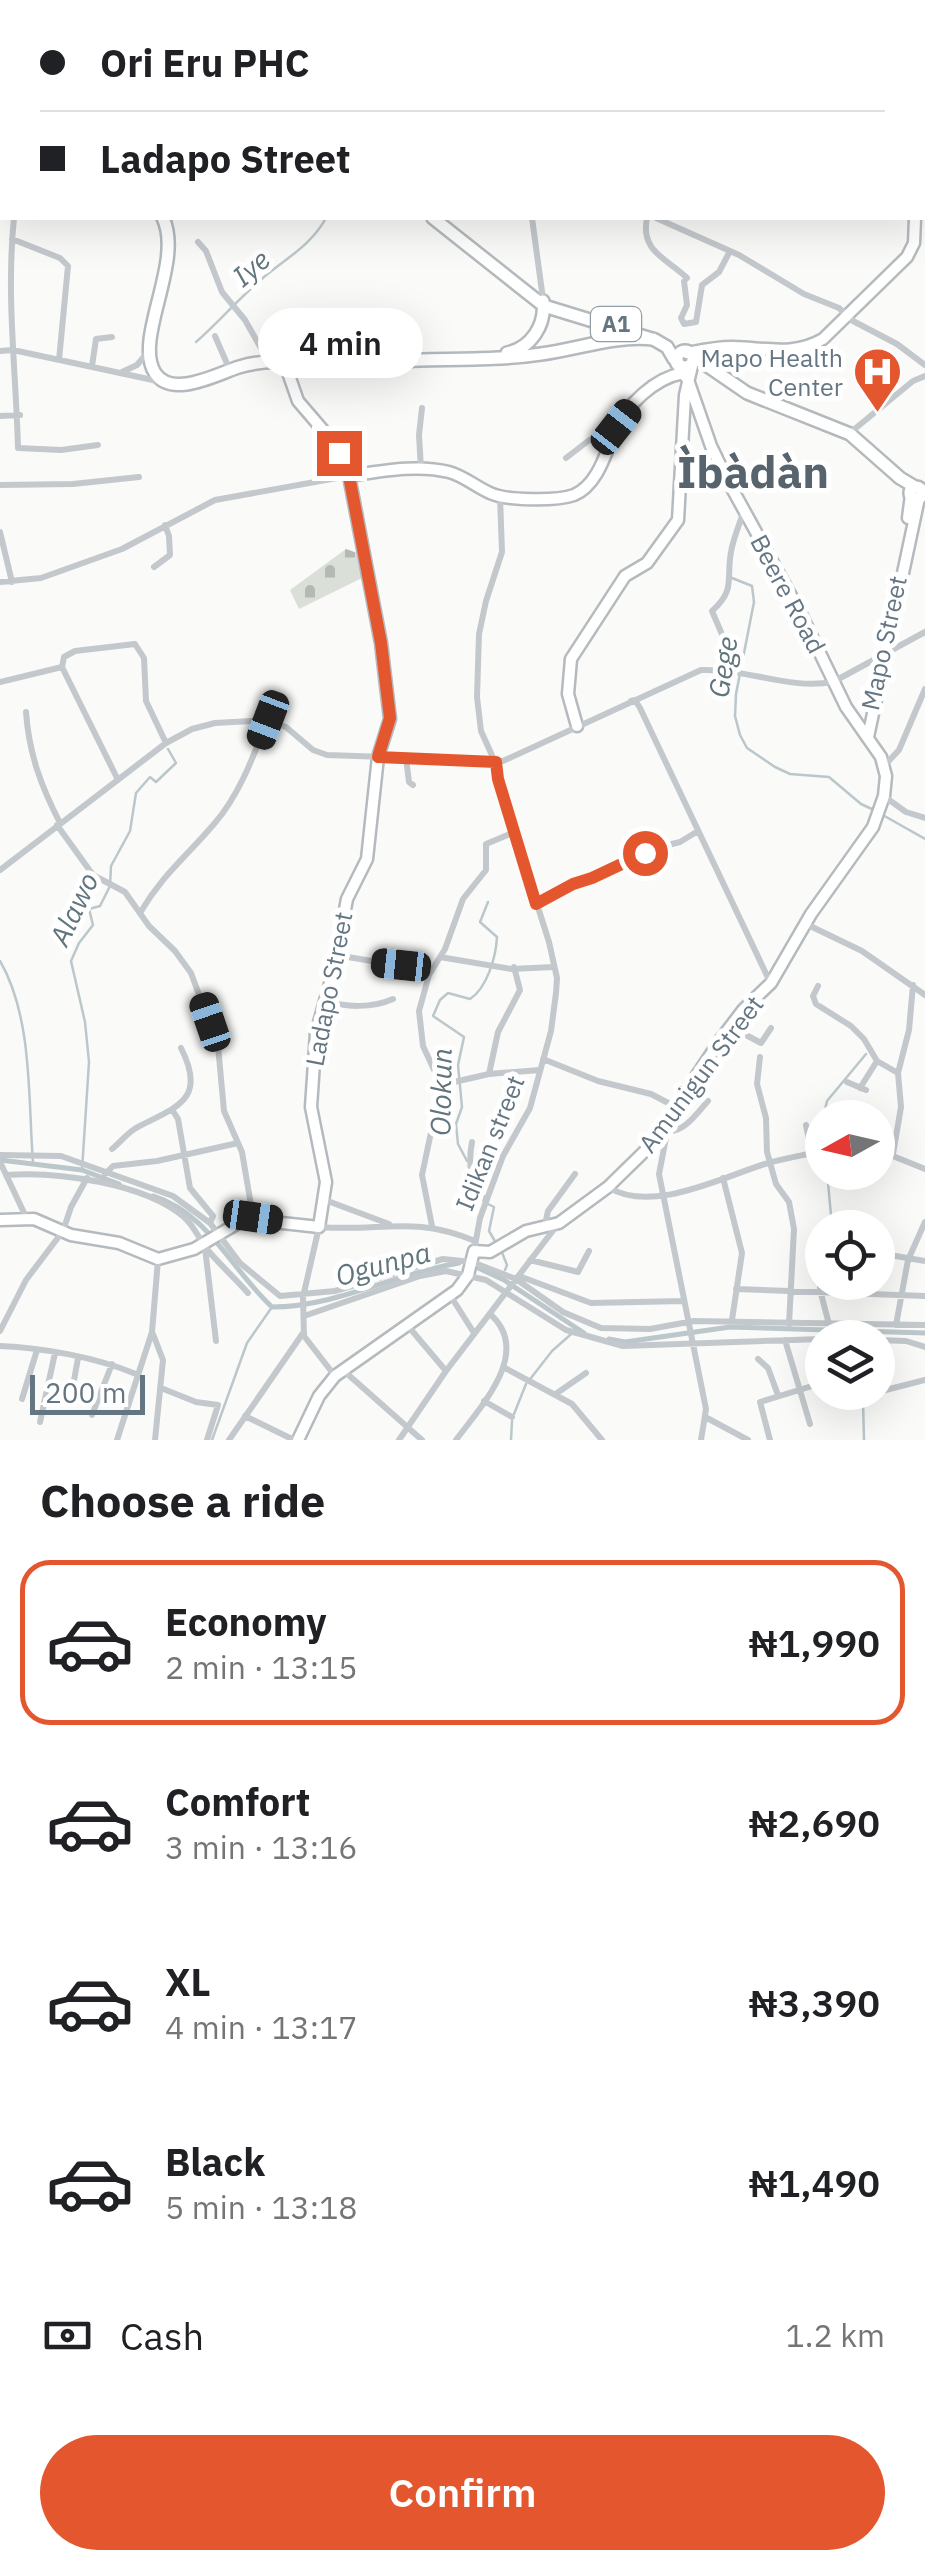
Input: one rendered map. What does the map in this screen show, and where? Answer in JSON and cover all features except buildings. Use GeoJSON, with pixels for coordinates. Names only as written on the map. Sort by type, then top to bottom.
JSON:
{"type":"FeatureCollection","features":[{"type":"Feature","properties":{"kind":"highway","name":"A1"},"geometry":{"type":"LineString","coordinates":[[150,348],[173,245],[167,220]]}},
{"type":"Feature","properties":{"kind":"highway"},"geometry":{"type":"LineString","coordinates":[[439,220],[544,304]]}},
{"type":"Feature","properties":{"kind":"highway","name":"A1"},"geometry":{"type":"LineString","coordinates":[[162,293],[155,362],[160,373],[171,379],[186,379],[266,357],[361,364]]}},
{"type":"Feature","properties":{"kind":"highway","name":"A1"},"geometry":{"type":"LineString","coordinates":[[484,358],[526,345],[540,324],[544,304],[655,338],[687,363],[764,402],[847,435],[918,494]]}},
{"type":"Feature","properties":{"kind":"highway","name":"A1"},"geometry":{"type":"LineString","coordinates":[[168,383],[192,382],[246,365],[284,360],[361,364],[416,356],[484,358],[569,350],[621,337],[655,338]]}},
{"type":"Feature","properties":{"kind":"highway"},"geometry":{"type":"LineString","coordinates":[[150,348],[153,370],[168,383]]}},
{"type":"Feature","properties":{"kind":"main road"},"geometry":{"type":"LineString","coordinates":[[349,476],[420,469],[452,473],[500,497],[564,498],[580,492],[597,470],[616,427],[650,388],[687,363],[718,349],[800,348],[822,340],[906,257],[914,243],[915,220]]}},
{"type":"Feature","properties":{"kind":"main road","name":"Ladapo Street"},"geometry":{"type":"LineString","coordinates":[[284,360],[298,400],[334,443],[349,476],[381,643],[390,718],[378,757],[369,850],[347,899],[318,1017],[310,1092],[326,1171],[319,1227]]}},
{"type":"Feature","properties":{"kind":"main road"},"geometry":{"type":"LineString","coordinates":[[577,726],[568,694],[571,659],[625,576],[647,563],[678,520],[687,363]]}},
{"type":"Feature","properties":{"kind":"main road","name":"Beere Road"},"geometry":{"type":"LineString","coordinates":[[687,363],[711,446],[833,682],[884,766],[880,807]]}},
{"type":"Feature","properties":{"kind":"main road","name":"Mapo Street"},"geometry":{"type":"LineString","coordinates":[[866,734],[918,494]]}},
{"type":"Feature","properties":{"kind":"main road","name":"Amunigun Street"},"geometry":{"type":"LineString","coordinates":[[472,1260],[500,1248],[519,1234],[559,1223],[608,1187],[666,1129],[676,1106],[730,1027],[770,983],[880,807]]}},
{"type":"Feature","properties":{"kind":"main road"},"geometry":{"type":"LineString","coordinates":[[0,1220],[26,1218],[158,1258],[183,1254],[238,1220],[253,1217],[319,1227]]}},
{"type":"Feature","properties":{"kind":"main road"},"geometry":{"type":"LineString","coordinates":[[296,1440],[318,1396],[339,1373],[450,1296],[472,1260]]}},
{"type":"Feature","properties":{"kind":"street"},"geometry":{"type":"LineString","coordinates":[[14,220],[10,330],[20,415],[19,449],[62,450],[98,445]]}},
{"type":"Feature","properties":{"kind":"street"},"geometry":{"type":"LineString","coordinates":[[532,220],[544,304]]}},
{"type":"Feature","properties":{"kind":"street"},"geometry":{"type":"LineString","coordinates":[[647,220],[644,234],[650,246],[693,285],[702,284],[720,272],[730,250]]}},
{"type":"Feature","properties":{"kind":"street"},"geometry":{"type":"LineString","coordinates":[[661,220],[730,250],[804,294],[834,305],[925,365]]}},
{"type":"Feature","properties":{"kind":"street"},"geometry":{"type":"LineString","coordinates":[[12,239],[68,266],[59,360]]}},
{"type":"Feature","properties":{"kind":"street"},"geometry":{"type":"LineString","coordinates":[[198,242],[206,251],[222,292],[245,320],[266,357]]}},
{"type":"Feature","properties":{"kind":"street"},"geometry":{"type":"LineString","coordinates":[[0,259],[10,260]]}},
{"type":"Feature","properties":{"kind":"street"},"geometry":{"type":"LineString","coordinates":[[687,278],[684,324],[696,322],[702,284]]}},
{"type":"Feature","properties":{"kind":"street"},"geometry":{"type":"LineString","coordinates":[[215,336],[228,366]]}},
{"type":"Feature","properties":{"kind":"street"},"geometry":{"type":"LineString","coordinates":[[92,366],[96,339],[112,338]]}},
{"type":"Feature","properties":{"kind":"street"},"geometry":{"type":"LineString","coordinates":[[121,372],[141,362],[150,348]]}},
{"type":"Feature","properties":{"kind":"street"},"geometry":{"type":"LineString","coordinates":[[0,351],[13,350],[168,383]]}},
{"type":"Feature","properties":{"kind":"street"},"geometry":{"type":"LineString","coordinates":[[847,435],[912,381],[925,376]]}},
{"type":"Feature","properties":{"kind":"street"},"geometry":{"type":"LineString","coordinates":[[420,469],[422,408]]}},
{"type":"Feature","properties":{"kind":"street"},"geometry":{"type":"LineString","coordinates":[[0,416],[20,415]]}},
{"type":"Feature","properties":{"kind":"street"},"geometry":{"type":"LineString","coordinates":[[566,458],[616,427]]}},
{"type":"Feature","properties":{"kind":"street"},"geometry":{"type":"LineString","coordinates":[[0,582],[58,573],[146,539],[215,500],[349,476]]}},
{"type":"Feature","properties":{"kind":"street"},"geometry":{"type":"LineString","coordinates":[[0,485],[139,478]]}},
{"type":"Feature","properties":{"kind":"street","name":"Idikan street"},"geometry":{"type":"LineString","coordinates":[[472,1260],[486,1202],[503,1156],[524,1121],[543,1059],[556,994],[554,966],[496,762],[481,732],[477,697],[478,634],[502,552],[500,497]]}},
{"type":"Feature","properties":{"kind":"street"},"geometry":{"type":"LineString","coordinates":[[729,670],[724,639],[712,612],[729,587],[731,551],[744,511]]}},
{"type":"Feature","properties":{"kind":"street"},"geometry":{"type":"LineString","coordinates":[[154,567],[170,555],[170,536],[165,525]]}},
{"type":"Feature","properties":{"kind":"street"},"geometry":{"type":"LineString","coordinates":[[0,532],[12,582]]}},
{"type":"Feature","properties":{"kind":"street"},"geometry":{"type":"LineString","coordinates":[[0,870],[166,743],[204,725],[268,720],[286,727],[320,754],[496,762],[533,750],[690,674],[729,670],[802,684],[833,682],[925,632]]}},
{"type":"Feature","properties":{"kind":"street"},"geometry":{"type":"LineString","coordinates":[[118,780],[62,667],[64,657],[76,650],[135,644],[144,658],[146,701],[166,743]]}},
{"type":"Feature","properties":{"kind":"street"},"geometry":{"type":"LineString","coordinates":[[0,682],[62,667]]}},
{"type":"Feature","properties":{"kind":"street"},"geometry":{"type":"LineString","coordinates":[[884,766],[900,750],[925,690]]}},
{"type":"Feature","properties":{"kind":"street"},"geometry":{"type":"LineString","coordinates":[[631,701],[635,700],[640,708],[683,806],[770,983]]}},
{"type":"Feature","properties":{"kind":"street"},"geometry":{"type":"LineString","coordinates":[[26,712],[31,757],[58,824],[93,875],[125,892],[185,963],[200,990],[220,1056],[224,1112],[238,1143],[253,1217]]}},
{"type":"Feature","properties":{"kind":"street"},"geometry":{"type":"LineString","coordinates":[[140,914],[161,880],[219,819],[268,720]]}},
{"type":"Feature","properties":{"kind":"street"},"geometry":{"type":"LineString","coordinates":[[406,758],[409,782],[413,785]]}},
{"type":"Feature","properties":{"kind":"street"},"geometry":{"type":"LineString","coordinates":[[880,807],[925,818]]}},
{"type":"Feature","properties":{"kind":"street"},"geometry":{"type":"LineString","coordinates":[[536,904],[660,846],[680,842],[698,830]]}},
{"type":"Feature","properties":{"kind":"street"},"geometry":{"type":"LineString","coordinates":[[515,832],[486,844],[486,870],[475,888],[467,890],[429,975],[419,1027],[441,1085],[422,1176],[432,1226],[472,1260],[562,1312],[601,1328],[650,1329],[732,1320],[805,1324]]}},
{"type":"Feature","properties":{"kind":"street"},"geometry":{"type":"LineString","coordinates":[[805,924],[862,951],[925,994]]}},
{"type":"Feature","properties":{"kind":"street"},"geometry":{"type":"LineString","coordinates":[[336,955],[413,968],[429,975]]}},
{"type":"Feature","properties":{"kind":"street"},"geometry":{"type":"LineString","coordinates":[[440,957],[514,967],[554,966]]}},
{"type":"Feature","properties":{"kind":"street"},"geometry":{"type":"LineString","coordinates":[[489,1074],[498,1032],[520,990],[514,967]]}},
{"type":"Feature","properties":{"kind":"street"},"geometry":{"type":"LineString","coordinates":[[895,1142],[901,1107],[898,1072],[913,985]]}},
{"type":"Feature","properties":{"kind":"street"},"geometry":{"type":"LineString","coordinates":[[818,986],[816,1004],[851,1026],[864,1038],[877,1061],[898,1072]]}},
{"type":"Feature","properties":{"kind":"street"},"geometry":{"type":"LineString","coordinates":[[324,1000],[342,1006],[394,999]]}},
{"type":"Feature","properties":{"kind":"street"},"geometry":{"type":"LineString","coordinates":[[730,1027],[761,1044],[770,1028]]}},
{"type":"Feature","properties":{"kind":"street"},"geometry":{"type":"LineString","coordinates":[[112,1149],[133,1130],[174,1111],[186,1097],[191,1084],[180,1048]]}},
{"type":"Feature","properties":{"kind":"street"},"geometry":{"type":"LineString","coordinates":[[760,1057],[757,1084],[766,1118],[769,1163],[776,1184],[786,1193],[793,1216],[789,1324]]}},
{"type":"Feature","properties":{"kind":"street"},"geometry":{"type":"LineString","coordinates":[[543,1059],[676,1106]]}},
{"type":"Feature","properties":{"kind":"street"},"geometry":{"type":"LineString","coordinates":[[846,1082],[863,1089],[877,1061]]}},
{"type":"Feature","properties":{"kind":"street"},"geometry":{"type":"LineString","coordinates":[[441,1085],[489,1074],[540,1070]]}},
{"type":"Feature","properties":{"kind":"street"},"geometry":{"type":"LineString","coordinates":[[701,1440],[707,1418],[659,1174],[666,1129],[674,1132],[682,1127],[708,1101]]}},
{"type":"Feature","properties":{"kind":"street"},"geometry":{"type":"LineString","coordinates":[[174,1111],[190,1188],[213,1216],[210,1240],[216,1341]]}},
{"type":"Feature","properties":{"kind":"street"},"geometry":{"type":"LineString","coordinates":[[472,1142],[468,1161],[476,1188],[486,1202]]}},
{"type":"Feature","properties":{"kind":"street"},"geometry":{"type":"LineString","coordinates":[[105,1174],[113,1166],[238,1143]]}},
{"type":"Feature","properties":{"kind":"street"},"geometry":{"type":"LineString","coordinates":[[608,1187],[621,1193],[664,1195],[805,1155]]}},
{"type":"Feature","properties":{"kind":"street"},"geometry":{"type":"LineString","coordinates":[[895,1155],[925,1169]]}},
{"type":"Feature","properties":{"kind":"street"},"geometry":{"type":"LineString","coordinates":[[2,1165],[61,1156],[172,1196],[210,1223]]}},
{"type":"Feature","properties":{"kind":"street"},"geometry":{"type":"LineString","coordinates":[[2,1165],[87,1178],[177,1212],[280,1296],[303,1298],[335,1291],[432,1261],[472,1260]]}},
{"type":"Feature","properties":{"kind":"street"},"geometry":{"type":"LineString","coordinates":[[2,1165],[26,1218]]}},
{"type":"Feature","properties":{"kind":"street"},"geometry":{"type":"LineString","coordinates":[[546,1226],[548,1212],[575,1174]]}},
{"type":"Feature","properties":{"kind":"street"},"geometry":{"type":"LineString","coordinates":[[0,1332],[26,1280],[63,1231],[87,1178]]}},
{"type":"Feature","properties":{"kind":"street"},"geometry":{"type":"LineString","coordinates":[[723,1178],[742,1253],[732,1320]]}},
{"type":"Feature","properties":{"kind":"street"},"geometry":{"type":"LineString","coordinates":[[325,1200],[393,1225]]}},
{"type":"Feature","properties":{"kind":"street"},"geometry":{"type":"LineString","coordinates":[[925,1222],[908,1260],[896,1325],[925,1325]]}},
{"type":"Feature","properties":{"kind":"street"},"geometry":{"type":"LineString","coordinates":[[399,1440],[446,1371],[559,1223]]}},
{"type":"Feature","properties":{"kind":"street"},"geometry":{"type":"LineString","coordinates":[[422,1440],[306,1341],[303,1298],[319,1227],[432,1226]]}},
{"type":"Feature","properties":{"kind":"street"},"geometry":{"type":"LineString","coordinates":[[210,1240],[248,1294]]}},
{"type":"Feature","properties":{"kind":"street"},"geometry":{"type":"LineString","coordinates":[[530,1260],[578,1272],[589,1251]]}},
{"type":"Feature","properties":{"kind":"street"},"geometry":{"type":"LineString","coordinates":[[895,1257],[925,1261]]}},
{"type":"Feature","properties":{"kind":"street"},"geometry":{"type":"LineString","coordinates":[[117,1440],[152,1332],[158,1258]]}},
{"type":"Feature","properties":{"kind":"street"},"geometry":{"type":"LineString","coordinates":[[472,1260],[486,1280],[591,1302],[683,1301]]}},
{"type":"Feature","properties":{"kind":"street"},"geometry":{"type":"LineString","coordinates":[[304,1315],[472,1260]]}},
{"type":"Feature","properties":{"kind":"street"},"geometry":{"type":"LineString","coordinates":[[512,1284],[566,1330],[623,1346],[805,1340]]}},
{"type":"Feature","properties":{"kind":"street"},"geometry":{"type":"LineString","coordinates":[[736,1289],[805,1290]]}},
{"type":"Feature","properties":{"kind":"street"},"geometry":{"type":"LineString","coordinates":[[895,1295],[925,1296]]}},
{"type":"Feature","properties":{"kind":"street"},"geometry":{"type":"LineString","coordinates":[[450,1296],[474,1334]]}},
{"type":"Feature","properties":{"kind":"street"},"geometry":{"type":"LineString","coordinates":[[456,1440],[505,1368],[503,1332],[490,1314]]}},
{"type":"Feature","properties":{"kind":"street"},"geometry":{"type":"LineString","coordinates":[[406,1324],[446,1371]]}},
{"type":"Feature","properties":{"kind":"street"},"geometry":{"type":"LineString","coordinates":[[152,1332],[162,1352],[155,1440]]}},
{"type":"Feature","properties":{"kind":"street"},"geometry":{"type":"LineString","coordinates":[[229,1440],[304,1332]]}},
{"type":"Feature","properties":{"kind":"street"},"geometry":{"type":"LineString","coordinates":[[784,1340],[810,1424]]}},
{"type":"Feature","properties":{"kind":"street"},"geometry":{"type":"LineString","coordinates":[[895,1341],[925,1347]]}},
{"type":"Feature","properties":{"kind":"street"},"geometry":{"type":"LineString","coordinates":[[0,1346],[112,1364],[136,1374]]}},
{"type":"Feature","properties":{"kind":"street"},"geometry":{"type":"LineString","coordinates":[[22,1399],[37,1350]]}},
{"type":"Feature","properties":{"kind":"street"},"geometry":{"type":"LineString","coordinates":[[40,1422],[56,1353]]}},
{"type":"Feature","properties":{"kind":"street"},"geometry":{"type":"LineString","coordinates":[[73,1386],[78,1358]]}},
{"type":"Feature","properties":{"kind":"street"},"geometry":{"type":"LineString","coordinates":[[758,1359],[768,1368],[778,1395]]}},
{"type":"Feature","properties":{"kind":"street"},"geometry":{"type":"LineString","coordinates":[[92,1415],[112,1364]]}},
{"type":"Feature","properties":{"kind":"street"},"geometry":{"type":"LineString","coordinates":[[505,1368],[556,1393],[584,1414],[602,1440]]}},
{"type":"Feature","properties":{"kind":"street"},"geometry":{"type":"LineString","coordinates":[[556,1393],[586,1373]]}},
{"type":"Feature","properties":{"kind":"street"},"geometry":{"type":"LineString","coordinates":[[895,1387],[925,1380]]}},
{"type":"Feature","properties":{"kind":"street"},"geometry":{"type":"LineString","coordinates":[[161,1388],[196,1402],[218,1405],[207,1440]]}},
{"type":"Feature","properties":{"kind":"street"},"geometry":{"type":"LineString","coordinates":[[770,1440],[760,1402],[805,1388]]}},
{"type":"Feature","properties":{"kind":"street"},"geometry":{"type":"LineString","coordinates":[[484,1401],[512,1417]]}},
{"type":"Feature","properties":{"kind":"street"},"geometry":{"type":"LineString","coordinates":[[245,1416],[296,1440]]}},
{"type":"Feature","properties":{"kind":"street"},"geometry":{"type":"LineString","coordinates":[[707,1418],[748,1440]]}},
{"type":"Feature","properties":{"kind":"green space"},"geometry":{"type":"Polygon","coordinates":[[[346,549],[360,554],[362,578],[299,609],[290,590],[346,549]]]}},
{"type":"Feature","properties":{"kind":"waterway","name":"Iye"},"geometry":{"type":"LineString","coordinates":[[196,342],[306,243],[325,220]]}},
{"type":"Feature","properties":{"kind":"waterway","name":"Gege"},"geometry":{"type":"LineString","coordinates":[[732,578],[752,586],[754,602],[736,694],[735,716],[747,748],[790,774],[829,777],[874,810]]}},
{"type":"Feature","properties":{"kind":"waterway","name":"Alawo"},"geometry":{"type":"LineString","coordinates":[[82,1170],[89,1062],[85,1022],[71,961],[93,925],[89,909],[100,906],[110,886],[111,866],[130,831],[136,793],[150,777],[156,782],[176,763],[168,749]]}},
{"type":"Feature","properties":{"kind":"waterway","name":"Gege"},"geometry":{"type":"LineString","coordinates":[[881,814],[925,839]]}},
{"type":"Feature","properties":{"kind":"waterway","name":"Olokun"},"geometry":{"type":"LineString","coordinates":[[467,1161],[458,1144],[456,1124],[462,1107],[458,1065],[464,1037],[433,1016],[448,993],[470,999],[486,980],[497,937],[480,922],[488,902]]}},
{"type":"Feature","properties":{"kind":"waterway"},"geometry":{"type":"LineString","coordinates":[[0,961],[11,983],[24,1033],[33,1163]]}},
{"type":"Feature","properties":{"kind":"waterway"},"geometry":{"type":"LineString","coordinates":[[828,1100],[866,1054]]}},
{"type":"Feature","properties":{"kind":"waterway","name":"Ogunpa"},"geometry":{"type":"LineString","coordinates":[[0,1160],[82,1170],[119,1184]]}},
{"type":"Feature","properties":{"kind":"waterway"},"geometry":{"type":"LineString","coordinates":[[829,1190],[831,1210]]}},
{"type":"Feature","properties":{"kind":"waterway","name":"Ogunpa"},"geometry":{"type":"LineString","coordinates":[[153,1196],[189,1215],[272,1307],[319,1302],[459,1263]]}},
{"type":"Feature","properties":{"kind":"waterway","name":"Olokun"},"geometry":{"type":"LineString","coordinates":[[486,1203],[494,1207],[489,1231],[496,1243]]}},
{"type":"Feature","properties":{"kind":"waterway","name":"Olokun"},"geometry":{"type":"LineString","coordinates":[[501,1250],[505,1270]]}},
{"type":"Feature","properties":{"kind":"waterway","name":"Ogunpa"},"geometry":{"type":"LineString","coordinates":[[474,1266],[504,1280],[584,1333]]}},
{"type":"Feature","properties":{"kind":"waterway"},"geometry":{"type":"LineString","coordinates":[[212,1440],[247,1343],[272,1307]]}},
{"type":"Feature","properties":{"kind":"waterway","name":"Ogunpa"},"geometry":{"type":"LineString","coordinates":[[609,1339],[625,1342],[730,1327],[925,1333]]}},
{"type":"Feature","properties":{"kind":"waterway"},"geometry":{"type":"LineString","coordinates":[[531,1378],[552,1351],[578,1328]]}},
{"type":"Feature","properties":{"kind":"waterway"},"geometry":{"type":"LineString","coordinates":[[514,1414],[526,1384]]}},
{"type":"Feature","properties":{"kind":"waterway"},"geometry":{"type":"LineString","coordinates":[[863,1410],[864,1440]]}},
{"type":"Feature","properties":{"kind":"waterway"},"geometry":{"type":"LineString","coordinates":[[511,1440],[512,1421]]}},
{"type":"Feature","properties":{"kind":"place","name":"Mapo Health Center"},"geometry":{"type":"Point","coordinates":[878,414]}},
{"type":"Feature","properties":{"kind":"district","name":"Ìbàdàn"},"geometry":{"type":"Point","coordinates":[753,472]}},
{"type":"Feature","properties":{"kind":"route"},"geometry":{"type":"LineString","coordinates":[[339,453],[349,476],[384,665],[390,718],[378,757],[496,762],[536,904],[645,853]]}}]}
